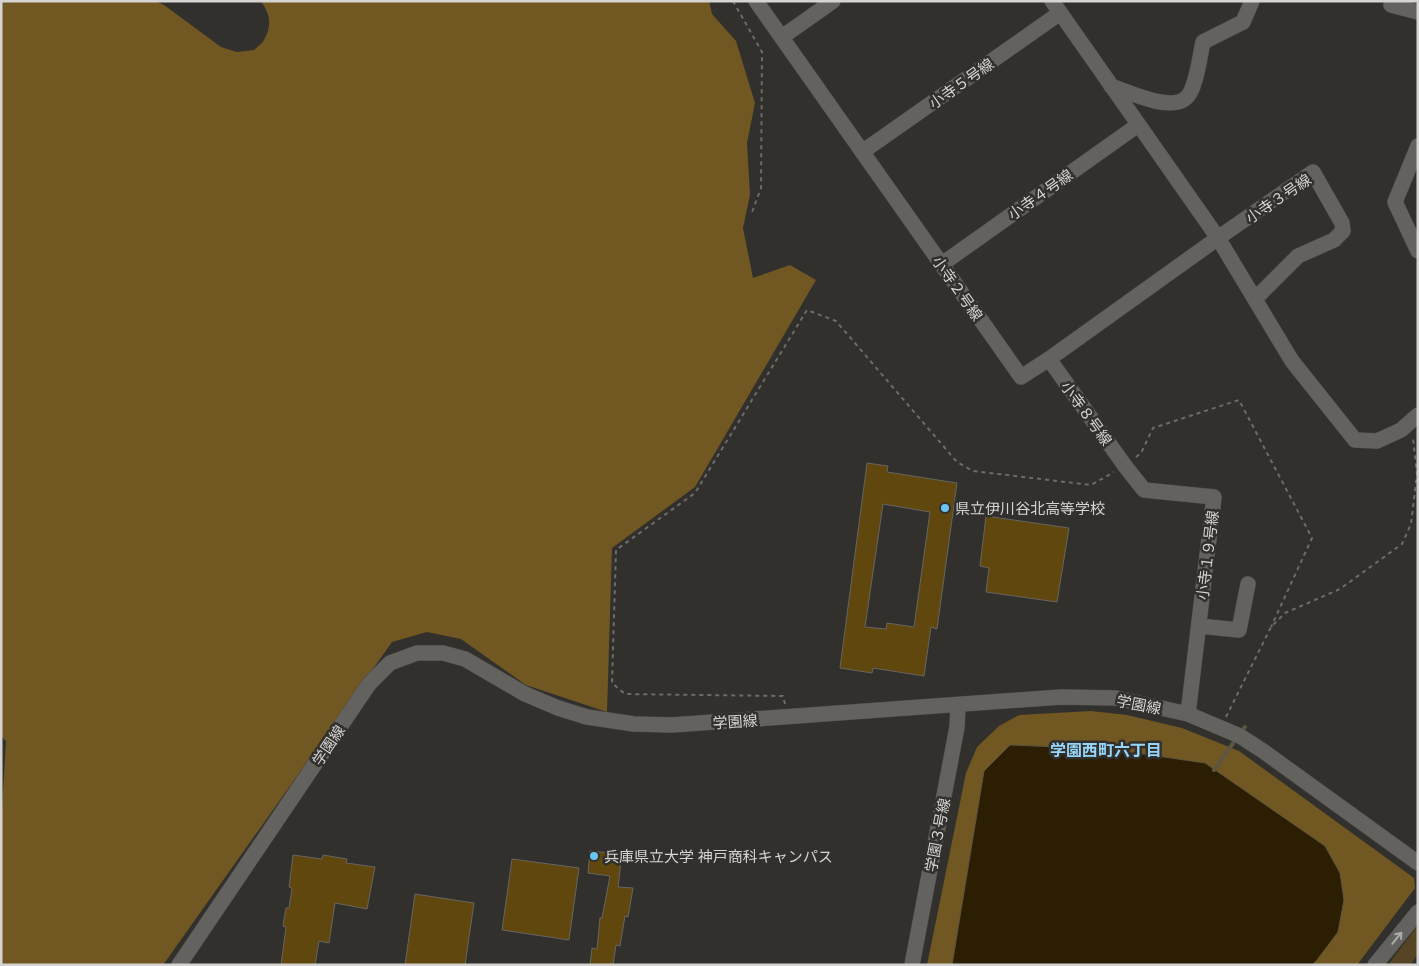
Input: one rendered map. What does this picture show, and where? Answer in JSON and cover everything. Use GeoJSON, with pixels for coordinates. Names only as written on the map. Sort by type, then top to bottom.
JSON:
{"type":"FeatureCollection","features":[{"type":"Feature","properties":{"kind":"street","name":"小寺２号線"},"geometry":{"type":"LineString","coordinates":[[756,1],[1022,377],[1218,238]]}},
{"type":"Feature","properties":{"kind":"street"},"geometry":{"type":"LineString","coordinates":[[782,37],[833,1]]}},
{"type":"Feature","properties":{"kind":"street"},"geometry":{"type":"LineString","coordinates":[[1111,86],[1149,99],[1174,104],[1186,98],[1195,83],[1203,42],[1243,22],[1252,1]]}},
{"type":"Feature","properties":{"kind":"street"},"geometry":{"type":"LineString","coordinates":[[1391,5],[1418,12]]}},
{"type":"Feature","properties":{"kind":"street"},"geometry":{"type":"LineString","coordinates":[[1056,7],[1218,238],[1292,361],[1355,440],[1377,441],[1401,430],[1414,418]]}},
{"type":"Feature","properties":{"kind":"street","name":"小寺５号線"},"geometry":{"type":"LineString","coordinates":[[862,152],[1056,7]]}},
{"type":"Feature","properties":{"kind":"street","name":"小寺４号線"},"geometry":{"type":"LineString","coordinates":[[942,264],[1138,125]]}},
{"type":"Feature","properties":{"kind":"street"},"geometry":{"type":"LineString","coordinates":[[1418,146],[1395,202],[1418,251]]}},
{"type":"Feature","properties":{"kind":"street","name":"小寺３号線"},"geometry":{"type":"LineString","coordinates":[[1218,238],[1313,172],[1342,223],[1343,231],[1334,240],[1298,256],[1255,299]]}},
{"type":"Feature","properties":{"kind":"street","name":"小寺８号線"},"geometry":{"type":"LineString","coordinates":[[1049,359],[1125,466]]}},
{"type":"Feature","properties":{"kind":"street","name":"小寺１９号線"},"geometry":{"type":"LineString","coordinates":[[1125,466],[1144,490],[1214,497],[1188,714]]}},
{"type":"Feature","properties":{"kind":"street"},"geometry":{"type":"LineString","coordinates":[[1199,626],[1239,630],[1248,584]]}},
{"type":"Feature","properties":{"kind":"street","name":"学園線"},"geometry":{"type":"LineString","coordinates":[[179,965],[369,684],[390,663],[417,653],[443,653],[465,660],[525,694],[558,708],[587,717],[634,724],[672,726],[1060,697],[1116,698],[1188,714],[1240,736],[1418,863]]}},
{"type":"Feature","properties":{"kind":"street","name":"学園３号線"},"geometry":{"type":"LineString","coordinates":[[912,965],[957,727],[958,705]]}},
{"type":"Feature","properties":{"kind":"street"},"geometry":{"type":"LineString","coordinates":[[1375,965],[1418,912]]}},
{"type":"Feature","properties":{"kind":"path"},"geometry":{"type":"LineString","coordinates":[[733,1],[762,52],[761,188],[752,215]]}},
{"type":"Feature","properties":{"kind":"path"},"geometry":{"type":"LineString","coordinates":[[787,717],[783,696],[625,694],[612,683],[616,550],[695,493],[807,310],[836,322],[957,462],[973,471],[1091,485],[1125,466],[1141,453],[1153,428],[1239,400],[1312,538],[1221,728]]}},
{"type":"Feature","properties":{"kind":"path"},"geometry":{"type":"LineString","coordinates":[[1271,627],[1285,613],[1340,589],[1402,544],[1411,524],[1417,474],[1414,418]]}},
{"type":"Feature","properties":{"kind":"shaded area"},"geometry":{"type":"Polygon","coordinates":[[[1,1],[155,1],[164,5],[221,47],[237,52],[254,50],[263,41],[269,29],[268,14],[260,1],[709,1],[712,14],[736,41],[755,103],[747,143],[750,195],[743,228],[753,278],[790,265],[816,280],[695,487],[612,548],[607,712],[526,685],[461,639],[427,632],[392,642],[163,965],[1,965],[1,825],[6,741],[1,736],[1,1]]]}},
{"type":"Feature","properties":{"kind":"shaded area"},"geometry":{"type":"Polygon","coordinates":[[[1091,711],[1127,715],[1182,728],[1239,751],[1414,878],[1415,888],[1357,965],[1312,965],[1338,932],[1325,846],[1205,763],[1109,749],[1011,745],[984,771],[952,965],[927,965],[966,773],[977,747],[999,726],[1019,715],[1091,711]]]}},
{"type":"Feature","properties":{"kind":"shaded area"},"geometry":{"type":"Polygon","coordinates":[[[1010,745],[1109,749],[1205,763],[1325,846],[1340,873],[1344,900],[1338,932],[1312,965],[952,965],[984,771],[1010,745]]]}},
{"type":"Feature","properties":{"kind":"shaded area"},"geometry":{"type":"Polygon","coordinates":[[[1418,925],[1418,954],[1410,965],[1388,965],[1418,925]]]}},
{"type":"Feature","properties":{"kind":"building"},"geometry":{"type":"Polygon","coordinates":[[[867,463],[888,466],[887,472],[957,483],[937,629],[931,627],[924,676],[873,668],[872,673],[840,668],[867,463]],[[883,504],[865,627],[886,629],[887,623],[914,627],[930,512],[883,504]]]}},
{"type":"Feature","properties":{"kind":"building"},"geometry":{"type":"Polygon","coordinates":[[[986,516],[1069,528],[1057,602],[986,592],[989,568],[980,566],[986,516]]]}},
{"type":"Feature","properties":{"kind":"building"},"geometry":{"type":"Polygon","coordinates":[[[590,851],[622,854],[618,887],[633,888],[628,917],[625,916],[620,946],[616,945],[613,965],[590,965],[592,948],[597,949],[600,918],[602,918],[610,876],[588,873],[590,851]]]}},
{"type":"Feature","properties":{"kind":"building"},"geometry":{"type":"Polygon","coordinates":[[[293,855],[322,859],[323,855],[347,859],[346,863],[375,867],[367,909],[335,903],[329,943],[319,941],[315,965],[281,965],[286,927],[283,926],[286,908],[289,908],[292,888],[289,887],[293,855]]]}},
{"type":"Feature","properties":{"kind":"building"},"geometry":{"type":"Polygon","coordinates":[[[512,859],[579,868],[569,940],[502,930],[512,859]]]}},
{"type":"Feature","properties":{"kind":"building"},"geometry":{"type":"Polygon","coordinates":[[[415,894],[474,903],[465,965],[405,965],[415,894]]]}},
{"type":"Feature","properties":{"kind":"waterway"},"geometry":{"type":"LineString","coordinates":[[1240,733],[1245,727]]}},
{"type":"Feature","properties":{"kind":"waterway"},"geometry":{"type":"LineString","coordinates":[[1214,770],[1236,739]]}},
{"type":"Feature","properties":{"kind":"place","name":"県立伊川谷北高等学校"},"geometry":{"type":"Point","coordinates":[945,508]}},
{"type":"Feature","properties":{"kind":"place","name":"兵庫県立大学 神戸商科キャンパス"},"geometry":{"type":"Point","coordinates":[594,856]}},
{"type":"Feature","properties":{"kind":"district","name":"学園西町六丁目"},"geometry":{"type":"Point","coordinates":[1106,750]}}]}
